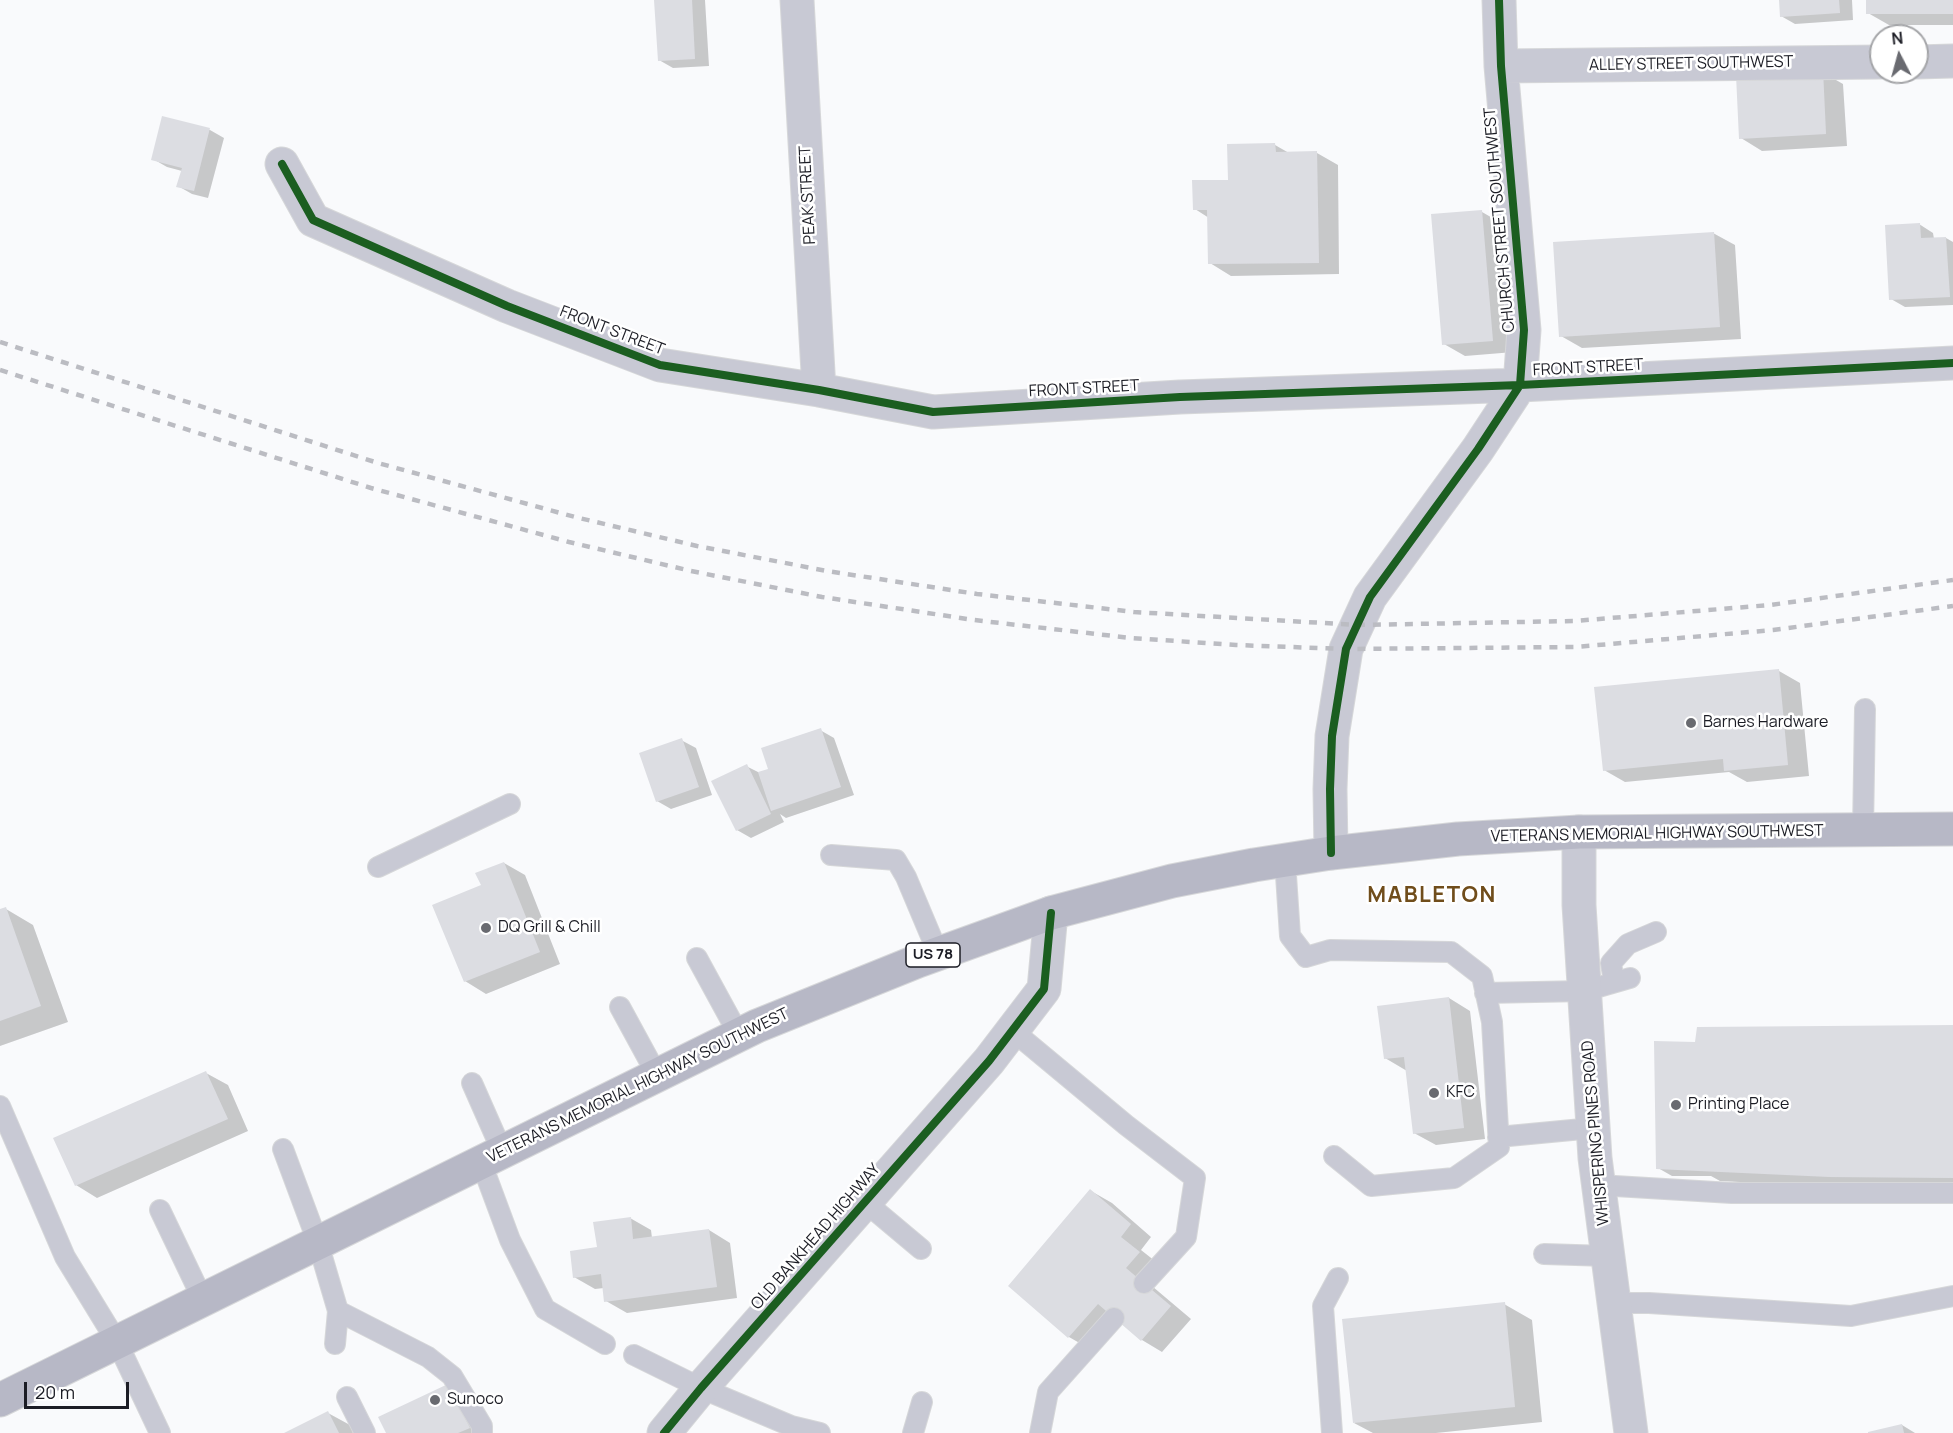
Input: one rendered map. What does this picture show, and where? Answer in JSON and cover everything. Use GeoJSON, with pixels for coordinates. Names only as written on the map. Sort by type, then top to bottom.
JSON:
{"type":"FeatureCollection","features":[{"type":"Feature","properties":{"kind":"main road","name":"VETERANS MEMORIAL HIGHWAY SOUTHWEST"},"geometry":{"type":"LineString","coordinates":[[0,1400],[739,1035],[938,953],[1051,913],[1172,881],[1285,860],[1458,839],[1579,832],[1953,829]]}},
{"type":"Feature","properties":{"kind":"street","name":"PEAK STREET"},"geometry":{"type":"LineString","coordinates":[[796,0],[819,390]]}},
{"type":"Feature","properties":{"kind":"street","name":"CHURCH STREET SOUTHWEST"},"geometry":{"type":"LineString","coordinates":[[1331,853],[1332,736],[1346,649],[1370,597],[1478,449],[1520,385],[1524,330],[1501,66],[1499,0]]}},
{"type":"Feature","properties":{"kind":"street"},"geometry":{"type":"LineString","coordinates":[[1929,62],[1953,61]]}},
{"type":"Feature","properties":{"kind":"street","name":"ALLEY STREET SOUTHWEST"},"geometry":{"type":"LineString","coordinates":[[1501,66],[1869,62]]}},
{"type":"Feature","properties":{"kind":"street","name":"FRONT STREET"},"geometry":{"type":"LineString","coordinates":[[282,164],[313,220],[507,306],[660,365],[819,390],[933,412],[1180,398],[1520,385],[1953,363]]}},
{"type":"Feature","properties":{"kind":"street","name":"WHISPERING PINES ROAD"},"geometry":{"type":"LineString","coordinates":[[1579,832],[1580,905],[1609,984],[1593,1128],[1612,1303],[1630,1433]]}},
{"type":"Feature","properties":{"kind":"street","name":"OLD BANKHEAD HIGHWAY"},"geometry":{"type":"LineString","coordinates":[[664,1433],[989,1061],[1044,989],[1051,913]]}},
{"type":"Feature","properties":{"kind":"lane"},"geometry":{"type":"LineString","coordinates":[[1863,830],[1865,709]]}},
{"type":"Feature","properties":{"kind":"lane"},"geometry":{"type":"LineString","coordinates":[[378,867],[510,804]]}},
{"type":"Feature","properties":{"kind":"lane"},"geometry":{"type":"LineString","coordinates":[[831,855],[896,860],[906,877],[938,953]]}},
{"type":"Feature","properties":{"kind":"lane"},"geometry":{"type":"LineString","coordinates":[[1285,860],[1290,936],[1306,957],[1330,950],[1451,951],[1482,976],[1492,1022],[1499,1146],[1454,1178],[1371,1186],[1334,1156]]}},
{"type":"Feature","properties":{"kind":"lane"},"geometry":{"type":"LineString","coordinates":[[1485,993],[1609,984],[1611,963],[1628,944],[1656,932]]}},
{"type":"Feature","properties":{"kind":"lane"},"geometry":{"type":"LineString","coordinates":[[697,958],[739,1035]]}},
{"type":"Feature","properties":{"kind":"lane"},"geometry":{"type":"LineString","coordinates":[[620,1007],[657,1075]]}},
{"type":"Feature","properties":{"kind":"lane"},"geometry":{"type":"LineString","coordinates":[[1012,1031],[1194,1178],[1186,1237],[1144,1283]]}},
{"type":"Feature","properties":{"kind":"lane"},"geometry":{"type":"LineString","coordinates":[[472,1083],[492,1157],[510,1240],[545,1309],[605,1344]]}},
{"type":"Feature","properties":{"kind":"lane"},"geometry":{"type":"LineString","coordinates":[[0,1106],[65,1257],[117,1342],[160,1433]]}},
{"type":"Feature","properties":{"kind":"lane"},"geometry":{"type":"LineString","coordinates":[[1498,1137],[1593,1128]]}},
{"type":"Feature","properties":{"kind":"lane"},"geometry":{"type":"LineString","coordinates":[[283,1149],[318,1243],[338,1311],[335,1344]]}},
{"type":"Feature","properties":{"kind":"lane"},"geometry":{"type":"LineString","coordinates":[[1598,1185],[1732,1193],[1953,1193]]}},
{"type":"Feature","properties":{"kind":"lane"},"geometry":{"type":"LineString","coordinates":[[865,1202],[921,1250]]}},
{"type":"Feature","properties":{"kind":"lane"},"geometry":{"type":"LineString","coordinates":[[160,1210],[203,1300]]}},
{"type":"Feature","properties":{"kind":"lane"},"geometry":{"type":"LineString","coordinates":[[1544,1254],[1607,1256]]}},
{"type":"Feature","properties":{"kind":"lane"},"geometry":{"type":"LineString","coordinates":[[1332,1433],[1323,1306],[1338,1278]]}},
{"type":"Feature","properties":{"kind":"lane"},"geometry":{"type":"LineString","coordinates":[[1612,1303],[1649,1303],[1851,1316],[1953,1296]]}},
{"type":"Feature","properties":{"kind":"lane"},"geometry":{"type":"LineString","coordinates":[[338,1311],[428,1357],[452,1376],[482,1426],[482,1433]]}},
{"type":"Feature","properties":{"kind":"lane"},"geometry":{"type":"LineString","coordinates":[[1040,1433],[1048,1392],[1114,1318]]}},
{"type":"Feature","properties":{"kind":"lane"},"geometry":{"type":"LineString","coordinates":[[634,1355],[701,1388],[791,1426],[820,1433]]}},
{"type":"Feature","properties":{"kind":"lane"},"geometry":{"type":"LineString","coordinates":[[346,1397],[365,1433]]}},
{"type":"Feature","properties":{"kind":"lane"},"geometry":{"type":"LineString","coordinates":[[913,1433],[922,1402]]}},
{"type":"Feature","properties":{"kind":"building"},"geometry":{"type":"Polygon","coordinates":[[[654,0],[692,0],[695,59],[658,61],[654,0]]]}},
{"type":"Feature","properties":{"kind":"building"},"geometry":{"type":"Polygon","coordinates":[[[1779,0],[1839,0],[1840,13],[1780,17],[1779,0]]]}},
{"type":"Feature","properties":{"kind":"building"},"geometry":{"type":"Polygon","coordinates":[[[1866,0],[1953,0],[1953,14],[1866,14],[1866,0]]]}},
{"type":"Feature","properties":{"kind":"building"},"geometry":{"type":"Polygon","coordinates":[[[1823,70],[1826,134],[1739,139],[1736,75],[1823,70]]]}},
{"type":"Feature","properties":{"kind":"building"},"geometry":{"type":"Polygon","coordinates":[[[162,116],[210,128],[194,191],[176,187],[182,168],[151,160],[162,116]]]}},
{"type":"Feature","properties":{"kind":"building"},"geometry":{"type":"Polygon","coordinates":[[[1275,143],[1276,152],[1317,151],[1319,263],[1208,264],[1207,210],[1193,210],[1192,180],[1228,180],[1227,144],[1275,143]]]}},
{"type":"Feature","properties":{"kind":"building"},"geometry":{"type":"Polygon","coordinates":[[[1482,210],[1493,341],[1442,345],[1431,214],[1482,210]]]}},
{"type":"Feature","properties":{"kind":"building"},"geometry":{"type":"Polygon","coordinates":[[[1920,223],[1921,238],[1946,237],[1950,297],[1889,300],[1885,225],[1920,223]]]}},
{"type":"Feature","properties":{"kind":"building"},"geometry":{"type":"Polygon","coordinates":[[[1714,232],[1720,327],[1559,337],[1553,242],[1714,232]]]}},
{"type":"Feature","properties":{"kind":"building","name":"Barnes Hardware"},"geometry":{"type":"Polygon","coordinates":[[[1779,669],[1788,765],[1724,771],[1723,759],[1603,771],[1594,687],[1779,669]]]}},
{"type":"Feature","properties":{"kind":"building"},"geometry":{"type":"Polygon","coordinates":[[[821,728],[841,787],[771,811],[758,772],[768,769],[761,748],[821,728]]]}},
{"type":"Feature","properties":{"kind":"building"},"geometry":{"type":"Polygon","coordinates":[[[682,738],[699,787],[656,802],[639,753],[682,738]]]}},
{"type":"Feature","properties":{"kind":"building"},"geometry":{"type":"Polygon","coordinates":[[[747,764],[771,814],[736,831],[711,781],[747,764]]]}},
{"type":"Feature","properties":{"kind":"building","name":"DQ Grill & Chill"},"geometry":{"type":"Polygon","coordinates":[[[504,862],[540,952],[464,982],[432,905],[481,885],[475,873],[504,862]]]}},
{"type":"Feature","properties":{"kind":"building"},"geometry":{"type":"Polygon","coordinates":[[[6,907],[41,1006],[0,1021],[0,909],[6,907]]]}},
{"type":"Feature","properties":{"kind":"building","name":"KFC"},"geometry":{"type":"Polygon","coordinates":[[[1449,997],[1464,1128],[1413,1134],[1404,1057],[1384,1059],[1377,1006],[1449,997]]]}},
{"type":"Feature","properties":{"kind":"building"},"geometry":{"type":"Polygon","coordinates":[[[1953,1025],[1953,1178],[1830,1177],[1656,1169],[1654,1041],[1695,1042],[1697,1027],[1953,1025]]]}},
{"type":"Feature","properties":{"kind":"building"},"geometry":{"type":"Polygon","coordinates":[[[206,1071],[228,1119],[75,1186],[53,1138],[206,1071]]]}},
{"type":"Feature","properties":{"kind":"building"},"geometry":{"type":"Polygon","coordinates":[[[1090,1189],[1131,1224],[1121,1237],[1140,1252],[1126,1268],[1171,1306],[1141,1341],[1098,1304],[1068,1338],[1008,1286],[1090,1189]]]}},
{"type":"Feature","properties":{"kind":"building"},"geometry":{"type":"Polygon","coordinates":[[[631,1217],[633,1239],[709,1229],[717,1287],[604,1302],[601,1274],[573,1278],[570,1251],[597,1247],[593,1222],[631,1217]]]}},
{"type":"Feature","properties":{"kind":"building"},"geometry":{"type":"Polygon","coordinates":[[[1505,1302],[1515,1407],[1353,1423],[1342,1319],[1505,1302]]]}},
{"type":"Feature","properties":{"kind":"building","name":"Sunoco"},"geometry":{"type":"Polygon","coordinates":[[[448,1384],[470,1428],[458,1433],[386,1433],[378,1417],[448,1384]]]}},
{"type":"Feature","properties":{"kind":"building"},"geometry":{"type":"Polygon","coordinates":[[[328,1411],[339,1433],[284,1433],[328,1411]]]}},
{"type":"Feature","properties":{"kind":"building"},"geometry":{"type":"Polygon","coordinates":[[[1902,1424],[1904,1433],[1868,1433],[1868,1432],[1902,1424]]]}},
{"type":"Feature","properties":{"kind":"railway"},"geometry":{"type":"LineString","coordinates":[[0,342],[378,463],[575,517],[697,546],[827,571],[977,594],[1134,612],[1358,625],[1574,621],[1770,605],[1953,580]]}},
{"type":"Feature","properties":{"kind":"railway"},"geometry":{"type":"LineString","coordinates":[[0,370],[371,488],[569,542],[691,571],[822,597],[974,620],[1131,638],[1236,645],[1346,649],[1575,647],[1773,630],[1953,606]]}},
{"type":"Feature","properties":{"kind":"cycle path"},"geometry":{"type":"LineString","coordinates":[[1331,853],[1332,736],[1346,649],[1370,597],[1478,449],[1520,385],[1524,330],[1501,66],[1499,0]]}},
{"type":"Feature","properties":{"kind":"cycle path"},"geometry":{"type":"LineString","coordinates":[[282,164],[313,220],[507,306],[660,365],[819,390],[933,412],[1180,397],[1520,385],[1953,363]]}},
{"type":"Feature","properties":{"kind":"cycle path"},"geometry":{"type":"LineString","coordinates":[[664,1433],[989,1061],[1044,989],[1051,913]]}},
{"type":"Feature","properties":{"kind":"place","name":"Barnes Hardware"},"geometry":{"type":"Point","coordinates":[1691,723]}},
{"type":"Feature","properties":{"kind":"place","name":"DQ Grill & Chill"},"geometry":{"type":"Point","coordinates":[486,928]}},
{"type":"Feature","properties":{"kind":"place","name":"KFC"},"geometry":{"type":"Point","coordinates":[1434,1093]}},
{"type":"Feature","properties":{"kind":"place","name":"Printing Place"},"geometry":{"type":"Point","coordinates":[1676,1105]}},
{"type":"Feature","properties":{"kind":"place","name":"Sunoco"},"geometry":{"type":"Point","coordinates":[435,1400]}},
{"type":"Feature","properties":{"kind":"district","name":"MABLETON"},"geometry":{"type":"Point","coordinates":[1432,896]}}]}
